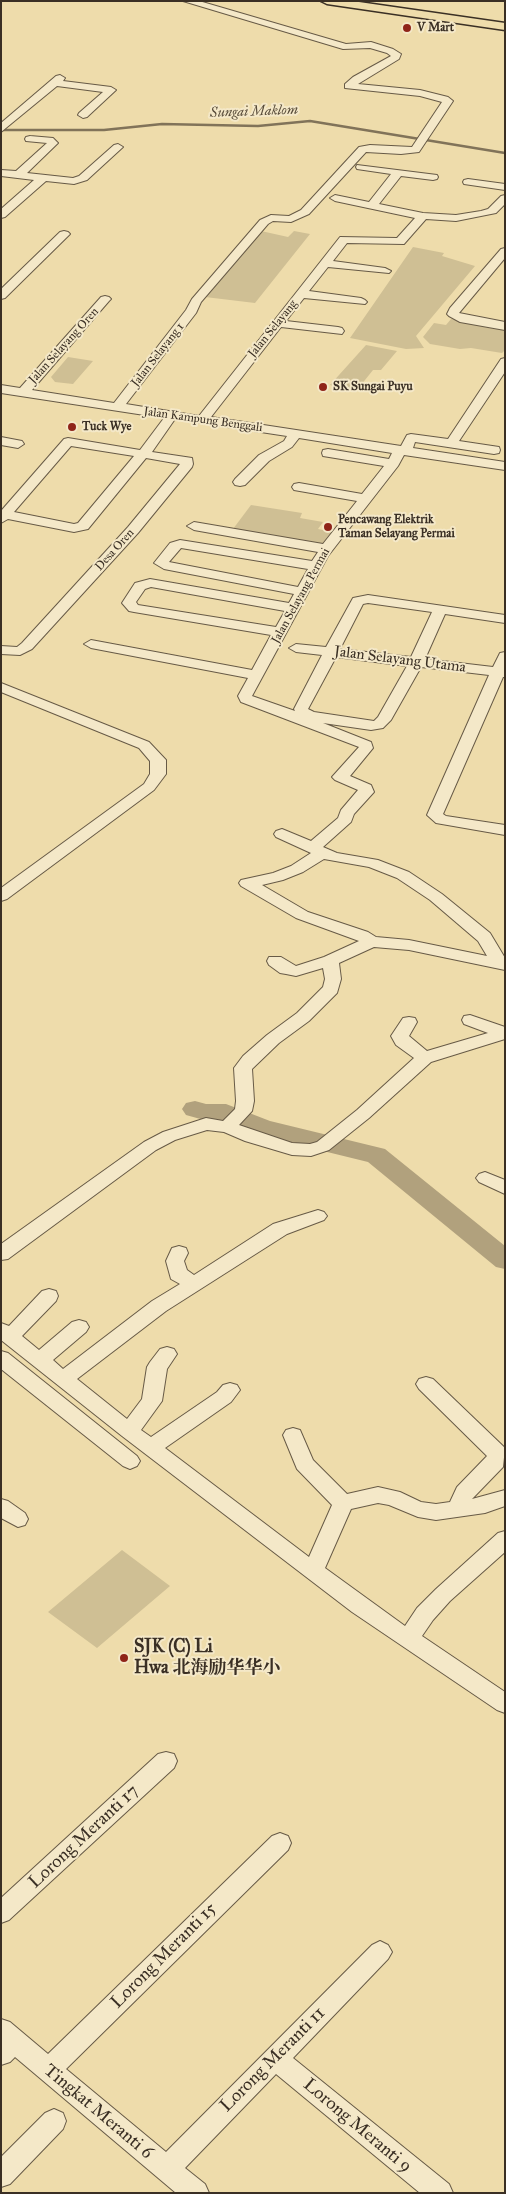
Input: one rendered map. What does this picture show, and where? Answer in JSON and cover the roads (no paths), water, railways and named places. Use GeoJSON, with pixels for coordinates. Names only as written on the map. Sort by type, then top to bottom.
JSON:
{"type":"FeatureCollection","features":[{"type":"Feature","properties":{"kind":"main road"},"geometry":{"type":"LineString","coordinates":[[327,1],[505,27]]}},
{"type":"Feature","properties":{"kind":"street","name":"Jalan Selayang 1"},"geometry":{"type":"LineString","coordinates":[[121,402],[192,311],[196,302],[264,222],[271,218],[292,219],[305,212],[363,150],[380,148],[410,152],[415,150],[448,101],[420,93],[349,86],[357,79],[396,57],[396,54],[375,45],[346,47],[188,1]]}},
{"type":"Feature","properties":{"kind":"street"},"geometry":{"type":"LineString","coordinates":[[3,127],[58,80],[111,90],[82,115]]}},
{"type":"Feature","properties":{"kind":"street"},"geometry":{"type":"LineString","coordinates":[[18,175],[53,143],[49,140],[30,139]]}},
{"type":"Feature","properties":{"kind":"street"},"geometry":{"type":"LineString","coordinates":[[1,173],[74,181],[83,178],[118,147]]}},
{"type":"Feature","properties":{"kind":"street"},"geometry":{"type":"LineString","coordinates":[[361,167],[433,177]]}},
{"type":"Feature","properties":{"kind":"street"},"geometry":{"type":"LineString","coordinates":[[372,206],[399,172]]}},
{"type":"Feature","properties":{"kind":"street"},"geometry":{"type":"LineString","coordinates":[[1,215],[43,178]]}},
{"type":"Feature","properties":{"kind":"street"},"geometry":{"type":"LineString","coordinates":[[468,182],[505,187]]}},
{"type":"Feature","properties":{"kind":"street"},"geometry":{"type":"LineString","coordinates":[[335,198],[423,216],[473,217],[492,211],[504,201]]}},
{"type":"Feature","properties":{"kind":"street","name":"Jalan Selayang"},"geometry":{"type":"LineString","coordinates":[[206,415],[344,239],[400,242],[423,216]]}},
{"type":"Feature","properties":{"kind":"street"},"geometry":{"type":"LineString","coordinates":[[1,296],[64,234]]}},
{"type":"Feature","properties":{"kind":"street"},"geometry":{"type":"LineString","coordinates":[[505,251],[454,310],[453,314],[460,318],[505,326]]}},
{"type":"Feature","properties":{"kind":"street"},"geometry":{"type":"LineString","coordinates":[[324,264],[385,271]]}},
{"type":"Feature","properties":{"kind":"street"},"geometry":{"type":"LineString","coordinates":[[302,294],[361,302]]}},
{"type":"Feature","properties":{"kind":"street","name":"Jalan Selayang Oren"},"geometry":{"type":"LineString","coordinates":[[23,393],[106,299]]}},
{"type":"Feature","properties":{"kind":"street"},"geometry":{"type":"LineString","coordinates":[[278,323],[338,331]]}},
{"type":"Feature","properties":{"kind":"street"},"geometry":{"type":"LineString","coordinates":[[451,444],[505,362]]}},
{"type":"Feature","properties":{"kind":"street","name":"Jalan Kampung Benggali"},"geometry":{"type":"LineString","coordinates":[[1,378],[121,402],[167,414],[206,415]]}},
{"type":"Feature","properties":{"kind":"street","name":"Jalan Kampung Benggali"},"geometry":{"type":"LineString","coordinates":[[1,389],[23,393],[121,402],[206,415],[296,434],[505,466]]}},
{"type":"Feature","properties":{"kind":"street"},"geometry":{"type":"LineString","coordinates":[[1,399],[34,407]]}},
{"type":"Feature","properties":{"kind":"street","name":"Desa Oren"},"geometry":{"type":"LineString","coordinates":[[3,516],[74,528],[82,526],[167,414]]}},
{"type":"Feature","properties":{"kind":"street"},"geometry":{"type":"LineString","coordinates":[[240,482],[264,458],[288,444],[296,434]]}},
{"type":"Feature","properties":{"kind":"street"},"geometry":{"type":"LineString","coordinates":[[403,450],[412,438],[494,450]]}},
{"type":"Feature","properties":{"kind":"street"},"geometry":{"type":"LineString","coordinates":[[1,441],[18,444]]}},
{"type":"Feature","properties":{"kind":"street","name":"Desa Oren"},"geometry":{"type":"LineString","coordinates":[[1,650],[20,651],[27,646],[133,530],[187,464],[187,461],[68,442],[3,516]]}},
{"type":"Feature","properties":{"kind":"street","name":"Jalan Selayang Permai"},"geometry":{"type":"LineString","coordinates":[[318,850],[346,819],[346,813],[366,792],[366,788],[340,777],[366,748],[366,745],[363,742],[246,699],[245,696],[326,548],[403,450]]}},
{"type":"Feature","properties":{"kind":"street"},"geometry":{"type":"LineString","coordinates":[[328,453],[392,463]]}},
{"type":"Feature","properties":{"kind":"street"},"geometry":{"type":"LineString","coordinates":[[299,486],[364,498]]}},
{"type":"Feature","properties":{"kind":"street"},"geometry":{"type":"LineString","coordinates":[[194,526],[326,548]]}},
{"type":"Feature","properties":{"kind":"street"},"geometry":{"type":"LineString","coordinates":[[303,592],[161,563],[175,546],[180,544],[316,566]]}},
{"type":"Feature","properties":{"kind":"street"},"geometry":{"type":"LineString","coordinates":[[281,632],[134,608],[129,603],[140,586],[150,583],[294,608]]}},
{"type":"Feature","properties":{"kind":"street"},"geometry":{"type":"LineString","coordinates":[[440,609],[416,663],[384,720],[378,725],[371,726],[310,716],[302,709],[358,601],[368,599],[440,609],[505,620]]}},
{"type":"Feature","properties":{"kind":"street"},"geometry":{"type":"LineString","coordinates":[[91,644],[257,675]]}},
{"type":"Feature","properties":{"kind":"street","name":"Jalan Selayang Utama"},"geometry":{"type":"LineString","coordinates":[[296,648],[502,673]]}},
{"type":"Feature","properties":{"kind":"street"},"geometry":{"type":"LineString","coordinates":[[505,656],[502,673],[435,815],[441,820],[505,830]]}},
{"type":"Feature","properties":{"kind":"street"},"geometry":{"type":"LineString","coordinates":[[1,687],[144,745],[158,760],[158,774],[149,787],[1,896]]}},
{"type":"Feature","properties":{"kind":"street"},"geometry":{"type":"LineString","coordinates":[[282,834],[334,857],[372,862],[403,875],[436,897],[484,937],[502,964]]}},
{"type":"Feature","properties":{"kind":"street"},"geometry":{"type":"LineString","coordinates":[[318,850],[297,869],[277,877],[247,883],[302,915],[362,936],[372,942],[417,946],[502,964]]}},
{"type":"Feature","properties":{"kind":"street"},"geometry":{"type":"LineString","coordinates":[[274,961],[286,970],[296,971],[330,961],[372,942]]}},
{"type":"Feature","properties":{"kind":"street"},"geometry":{"type":"LineString","coordinates":[[233,1121],[245,1101],[243,1068],[249,1060],[273,1039],[304,1017],[331,989],[333,979],[330,961]]}},
{"type":"Feature","properties":{"kind":"street"},"geometry":{"type":"LineString","coordinates":[[1,1254],[157,1142],[183,1130],[206,1124],[233,1121],[251,1137],[292,1149],[311,1150],[329,1140],[363,1114],[425,1058],[505,1033],[470,1020]]}},
{"type":"Feature","properties":{"kind":"street"},"geometry":{"type":"LineString","coordinates":[[409,1022],[400,1036],[402,1041],[425,1058]]}},
{"type":"Feature","properties":{"kind":"street"},"geometry":{"type":"LineString","coordinates":[[486,1178],[505,1188]]}},
{"type":"Feature","properties":{"kind":"street"},"geometry":{"type":"LineString","coordinates":[[63,1379],[159,1306],[280,1229],[318,1216]]}},
{"type":"Feature","properties":{"kind":"street"},"geometry":{"type":"LineString","coordinates":[[179,1253],[175,1261],[178,1274],[195,1284]]}},
{"type":"Feature","properties":{"kind":"street"},"geometry":{"type":"LineString","coordinates":[[49,1296],[5,1333],[129,1431],[313,1571],[408,1639],[505,1704]]}},
{"type":"Feature","properties":{"kind":"street"},"geometry":{"type":"LineString","coordinates":[[40,1360],[79,1327]]}},
{"type":"Feature","properties":{"kind":"street"},"geometry":{"type":"LineString","coordinates":[[129,1431],[152,1401],[157,1367],[167,1354]]}},
{"type":"Feature","properties":{"kind":"street"},"geometry":{"type":"LineString","coordinates":[[1,1358],[130,1461]]}},
{"type":"Feature","properties":{"kind":"street"},"geometry":{"type":"LineString","coordinates":[[426,1384],[498,1454],[496,1462],[464,1493],[458,1509]]}},
{"type":"Feature","properties":{"kind":"street"},"geometry":{"type":"LineString","coordinates":[[151,1447],[188,1423],[224,1397],[230,1390]]}},
{"type":"Feature","properties":{"kind":"street"},"geometry":{"type":"LineString","coordinates":[[293,1435],[304,1464],[343,1503]]}},
{"type":"Feature","properties":{"kind":"street"},"geometry":{"type":"LineString","coordinates":[[343,1503],[378,1495],[393,1498],[418,1509],[436,1512],[485,1505],[505,1498]]}},
{"type":"Feature","properties":{"kind":"street"},"geometry":{"type":"LineString","coordinates":[[313,1571],[343,1503]]}},
{"type":"Feature","properties":{"kind":"street"},"geometry":{"type":"LineString","coordinates":[[1,1507],[18,1519]]}},
{"type":"Feature","properties":{"kind":"street"},"geometry":{"type":"LineString","coordinates":[[408,1639],[425,1614],[443,1595],[505,1539]]}},
{"type":"Feature","properties":{"kind":"street","name":"Lorong Meranti 17"},"geometry":{"type":"LineString","coordinates":[[1,1913],[166,1761]]}},
{"type":"Feature","properties":{"kind":"street","name":"Lorong Meranti 15"},"geometry":{"type":"LineString","coordinates":[[49,2070],[280,1843]]}},
{"type":"Feature","properties":{"kind":"street","name":"Lorong Meranti 11"},"geometry":{"type":"LineString","coordinates":[[167,2169],[380,1952]]}},
{"type":"Feature","properties":{"kind":"street","name":"Tingkat Meranti 6"},"geometry":{"type":"LineString","coordinates":[[6,2042],[49,2070],[196,2193]]}},
{"type":"Feature","properties":{"kind":"street","name":"Lorong Meranti 9"},"geometry":{"type":"LineString","coordinates":[[275,2058],[440,2193]]}},
{"type":"Feature","properties":{"kind":"street"},"geometry":{"type":"LineString","coordinates":[[1,2175],[54,2121]]}},
{"type":"Feature","properties":{"kind":"waterway","name":"Sungai Maklom"},"geometry":{"type":"LineString","coordinates":[[1,130],[104,130],[162,124],[258,126],[310,121],[505,153]]}},
{"type":"Feature","properties":{"kind":"waterway"},"geometry":{"type":"LineString","coordinates":[[195,1109],[204,1112],[226,1112],[263,1128],[376,1155],[505,1260]]}},
{"type":"Feature","properties":{"kind":"place","name":"V Mart"},"geometry":{"type":"Point","coordinates":[407,28]}},
{"type":"Feature","properties":{"kind":"place","name":"SK Sungai Puyu"},"geometry":{"type":"Point","coordinates":[323,387]}},
{"type":"Feature","properties":{"kind":"place","name":"Tuck Wye"},"geometry":{"type":"Point","coordinates":[72,427]}},
{"type":"Feature","properties":{"kind":"place","name":"Pencawang Elektrik Taman Selayang Permai"},"geometry":{"type":"Point","coordinates":[328,527]}},
{"type":"Feature","properties":{"kind":"place","name":"SJK (C) Li Hwa 北海励华华小"},"geometry":{"type":"Point","coordinates":[124,1658]}}]}
